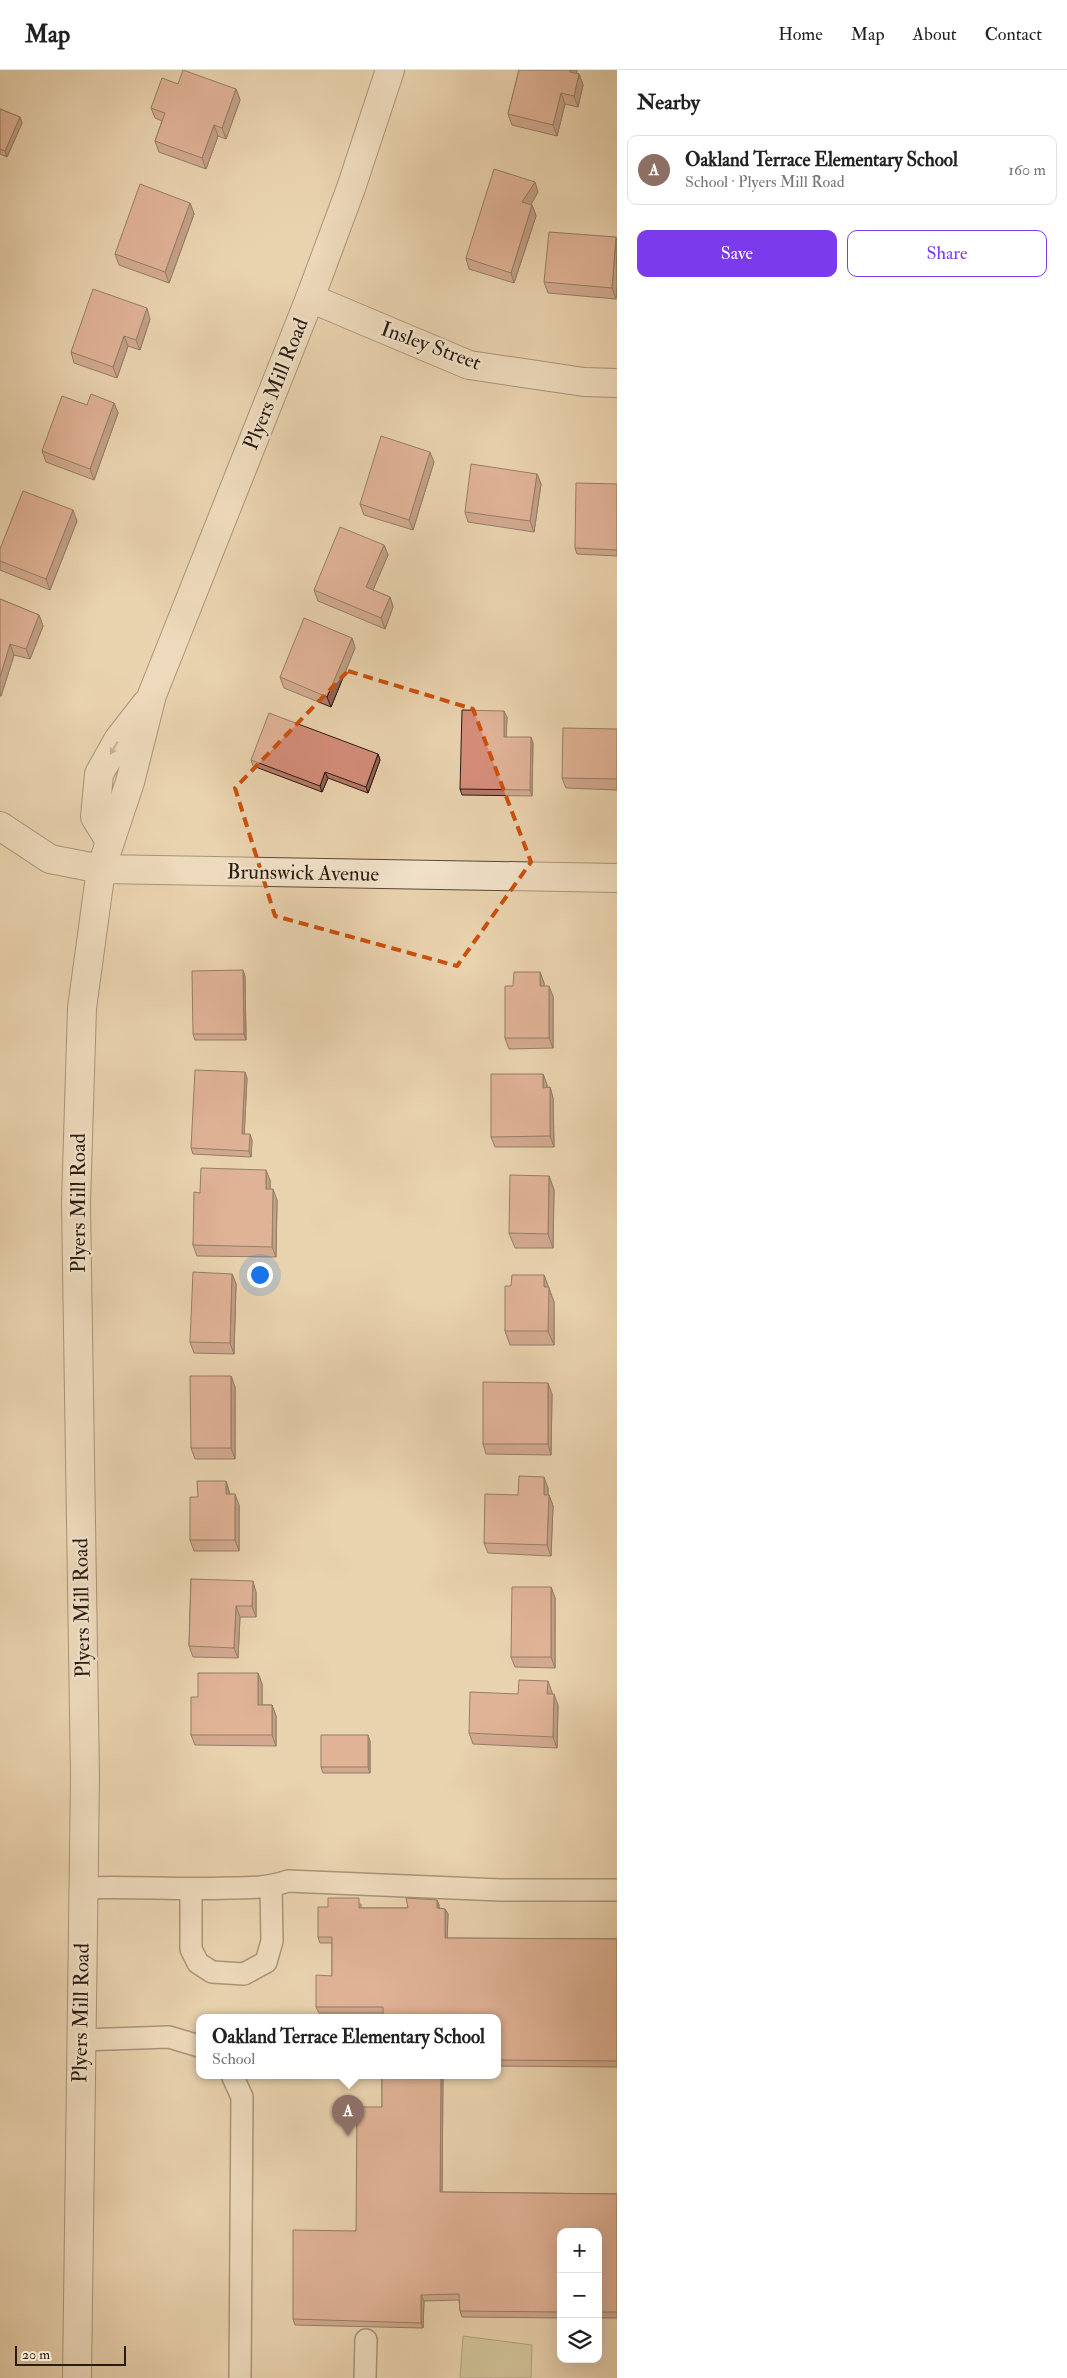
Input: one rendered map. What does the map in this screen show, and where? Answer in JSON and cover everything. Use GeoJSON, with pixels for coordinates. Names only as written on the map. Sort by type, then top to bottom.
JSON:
{"type":"FeatureCollection","features":[{"type":"Feature","properties":{"kind":"street","name":"Plyers Mill Road"},"geometry":{"type":"LineString","coordinates":[[77,2378],[84,1777],[76,1203],[82,1008],[101,869],[110,841],[95,817],[99,774],[118,740],[152,695],[310,298],[351,188],[390,70]]}},
{"type":"Feature","properties":{"kind":"street","name":"Insley Street"},"geometry":{"type":"LineString","coordinates":[[310,298],[469,365],[584,382],[617,383]]}},
{"type":"Feature","properties":{"kind":"street","name":"Brunswick Avenue"},"geometry":{"type":"LineString","coordinates":[[0,826],[50,859],[101,869],[617,878]]}},
{"type":"Feature","properties":{"kind":"lane"},"geometry":{"type":"LineString","coordinates":[[82,1888],[126,1886],[191,1890],[271,1887],[288,1882],[500,1890],[617,1890]]}},
{"type":"Feature","properties":{"kind":"lane"},"geometry":{"type":"LineString","coordinates":[[191,1890],[191,1949],[198,1963],[212,1972],[244,1974],[266,1962],[272,1942],[271,1887]]}},
{"type":"Feature","properties":{"kind":"lane"},"geometry":{"type":"LineString","coordinates":[[81,2040],[169,2036],[196,2045]]}},
{"type":"Feature","properties":{"kind":"lane"},"geometry":{"type":"LineString","coordinates":[[234,2079],[242,2097],[240,2378]]}},
{"type":"Feature","properties":{"kind":"lane"},"geometry":{"type":"LineString","coordinates":[[365,2378],[366,2340]]}},
{"type":"Feature","properties":{"kind":"highlighted area"},"geometry":{"type":"Polygon","coordinates":[[[348,671],[473,709],[531,862],[457,966],[275,916],[235,788],[348,671]]]}},
{"type":"Feature","properties":{"kind":"green space"},"geometry":{"type":"Polygon","coordinates":[[[463,2336],[532,2345],[531,2378],[460,2378],[463,2336]]]}},
{"type":"Feature","properties":{"kind":"building"},"geometry":{"type":"Polygon","coordinates":[[[183,70],[236,89],[222,128],[214,125],[202,158],[155,141],[165,113],[151,108],[162,78],[178,84],[183,70]]]}},
{"type":"Feature","properties":{"kind":"building"},"geometry":{"type":"Polygon","coordinates":[[[519,70],[570,70],[570,72],[579,74],[574,96],[561,93],[553,125],[508,114],[519,70]]]}},
{"type":"Feature","properties":{"kind":"building"},"geometry":{"type":"Polygon","coordinates":[[[0,109],[20,117],[5,151],[0,149],[0,109]]]}},
{"type":"Feature","properties":{"kind":"building"},"geometry":{"type":"Polygon","coordinates":[[[494,169],[535,182],[522,202],[532,205],[511,273],[466,258],[494,169]]]}},
{"type":"Feature","properties":{"kind":"building"},"geometry":{"type":"Polygon","coordinates":[[[140,184],[190,203],[165,272],[115,254],[140,184]]]}},
{"type":"Feature","properties":{"kind":"building"},"geometry":{"type":"Polygon","coordinates":[[[549,232],[616,237],[612,288],[544,282],[549,232]]]}},
{"type":"Feature","properties":{"kind":"building"},"geometry":{"type":"Polygon","coordinates":[[[93,289],[147,308],[136,340],[124,336],[113,367],[71,352],[93,289]]]}},
{"type":"Feature","properties":{"kind":"building"},"geometry":{"type":"Polygon","coordinates":[[[91,394],[114,403],[90,469],[42,451],[62,396],[87,405],[91,394]]]}},
{"type":"Feature","properties":{"kind":"building"},"geometry":{"type":"Polygon","coordinates":[[[381,436],[430,452],[409,520],[360,504],[381,436]]]}},
{"type":"Feature","properties":{"kind":"building"},"geometry":{"type":"Polygon","coordinates":[[[471,464],[537,474],[530,521],[465,512],[471,464]]]}},
{"type":"Feature","properties":{"kind":"building"},"geometry":{"type":"Polygon","coordinates":[[[576,483],[617,484],[617,550],[575,548],[576,483]]]}},
{"type":"Feature","properties":{"kind":"building"},"geometry":{"type":"Polygon","coordinates":[[[23,491],[73,510],[46,579],[0,561],[0,549],[23,491]]]}},
{"type":"Feature","properties":{"kind":"building"},"geometry":{"type":"Polygon","coordinates":[[[340,527],[384,545],[366,587],[390,597],[381,618],[314,590],[340,527]]]}},
{"type":"Feature","properties":{"kind":"building"},"geometry":{"type":"Polygon","coordinates":[[[0,599],[39,615],[26,649],[10,644],[0,677],[0,599]]]}},
{"type":"Feature","properties":{"kind":"building"},"geometry":{"type":"Polygon","coordinates":[[[304,618],[352,638],[327,697],[280,677],[304,618]]]}},
{"type":"Feature","properties":{"kind":"building"},"geometry":{"type":"Polygon","coordinates":[[[462,710],[504,711],[504,737],[531,737],[530,790],[460,789],[462,710]]]}},
{"type":"Feature","properties":{"kind":"building"},"geometry":{"type":"Polygon","coordinates":[[[269,713],[378,754],[366,787],[325,772],[320,786],[251,760],[269,713]]]}},
{"type":"Feature","properties":{"kind":"building"},"geometry":{"type":"Polygon","coordinates":[[[563,728],[617,729],[617,779],[562,778],[563,728]]]}},
{"type":"Feature","properties":{"kind":"building"},"geometry":{"type":"Polygon","coordinates":[[[243,970],[244,1034],[193,1034],[192,971],[243,970]]]}},
{"type":"Feature","properties":{"kind":"building"},"geometry":{"type":"Polygon","coordinates":[[[514,972],[540,972],[540,986],[549,986],[549,1038],[505,1038],[505,986],[513,986],[514,972]]]}},
{"type":"Feature","properties":{"kind":"building"},"geometry":{"type":"Polygon","coordinates":[[[195,1070],[245,1072],[242,1134],[250,1134],[249,1151],[191,1148],[195,1070]]]}},
{"type":"Feature","properties":{"kind":"building"},"geometry":{"type":"Polygon","coordinates":[[[491,1074],[543,1074],[543,1088],[550,1087],[550,1136],[491,1137],[491,1074]]]}},
{"type":"Feature","properties":{"kind":"building"},"geometry":{"type":"Polygon","coordinates":[[[201,1168],[266,1170],[266,1189],[273,1189],[272,1247],[193,1245],[194,1192],[200,1193],[201,1168]]]}},
{"type":"Feature","properties":{"kind":"building"},"geometry":{"type":"Polygon","coordinates":[[[510,1175],[549,1176],[548,1234],[509,1233],[510,1175]]]}},
{"type":"Feature","properties":{"kind":"building"},"geometry":{"type":"Polygon","coordinates":[[[193,1272],[232,1274],[230,1343],[190,1342],[193,1272]]]}},
{"type":"Feature","properties":{"kind":"building"},"geometry":{"type":"Polygon","coordinates":[[[512,1275],[544,1275],[544,1287],[549,1287],[548,1331],[505,1331],[505,1286],[511,1286],[512,1275]]]}},
{"type":"Feature","properties":{"kind":"building"},"geometry":{"type":"Polygon","coordinates":[[[190,1376],[231,1376],[231,1448],[191,1448],[190,1376]]]}},
{"type":"Feature","properties":{"kind":"building"},"geometry":{"type":"Polygon","coordinates":[[[483,1382],[548,1383],[548,1444],[483,1444],[483,1382]]]}},
{"type":"Feature","properties":{"kind":"building"},"geometry":{"type":"Polygon","coordinates":[[[519,1476],[544,1477],[544,1495],[549,1495],[547,1545],[484,1543],[485,1494],[518,1495],[519,1476]]]}},
{"type":"Feature","properties":{"kind":"building"},"geometry":{"type":"Polygon","coordinates":[[[197,1481],[226,1481],[226,1494],[235,1494],[235,1540],[190,1540],[190,1497],[198,1497],[197,1481]]]}},
{"type":"Feature","properties":{"kind":"building"},"geometry":{"type":"Polygon","coordinates":[[[191,1579],[253,1581],[252,1606],[236,1606],[234,1648],[189,1646],[191,1579]]]}},
{"type":"Feature","properties":{"kind":"building"},"geometry":{"type":"Polygon","coordinates":[[[512,1587],[551,1587],[551,1657],[511,1657],[512,1587]]]}},
{"type":"Feature","properties":{"kind":"building"},"geometry":{"type":"Polygon","coordinates":[[[198,1673],[258,1673],[258,1705],[272,1705],[272,1735],[191,1735],[191,1697],[198,1697],[198,1673]]]}},
{"type":"Feature","properties":{"kind":"building"},"geometry":{"type":"Polygon","coordinates":[[[519,1680],[548,1681],[547,1694],[554,1694],[553,1737],[469,1733],[470,1692],[518,1694],[519,1680]]]}},
{"type":"Feature","properties":{"kind":"building"},"geometry":{"type":"Polygon","coordinates":[[[321,1735],[368,1735],[368,1767],[321,1767],[321,1735]]]}},
{"type":"Feature","properties":{"kind":"building"},"geometry":{"type":"Polygon","coordinates":[[[328,1898],[359,1898],[359,1908],[408,1908],[406,1898],[437,1900],[437,1908],[445,1909],[445,1938],[617,1939],[617,2061],[501,2060],[501,2014],[383,2014],[383,2007],[316,2007],[316,1975],[332,1976],[332,1937],[318,1937],[318,1907],[328,1907],[328,1898]]]}},
{"type":"Feature","properties":{"kind":"building"},"geometry":{"type":"Polygon","coordinates":[[[382,2079],[441,2079],[440,2192],[617,2194],[617,2312],[602,2312],[602,2228],[557,2228],[557,2312],[460,2311],[459,2294],[421,2295],[421,2323],[293,2319],[293,2230],[356,2231],[357,2107],[382,2107],[382,2079]]]}},
{"type":"Feature","properties":{"kind":"place","name":"Oakland Terrace Elementary School"},"geometry":{"type":"Point","coordinates":[348,2136]}}]}
